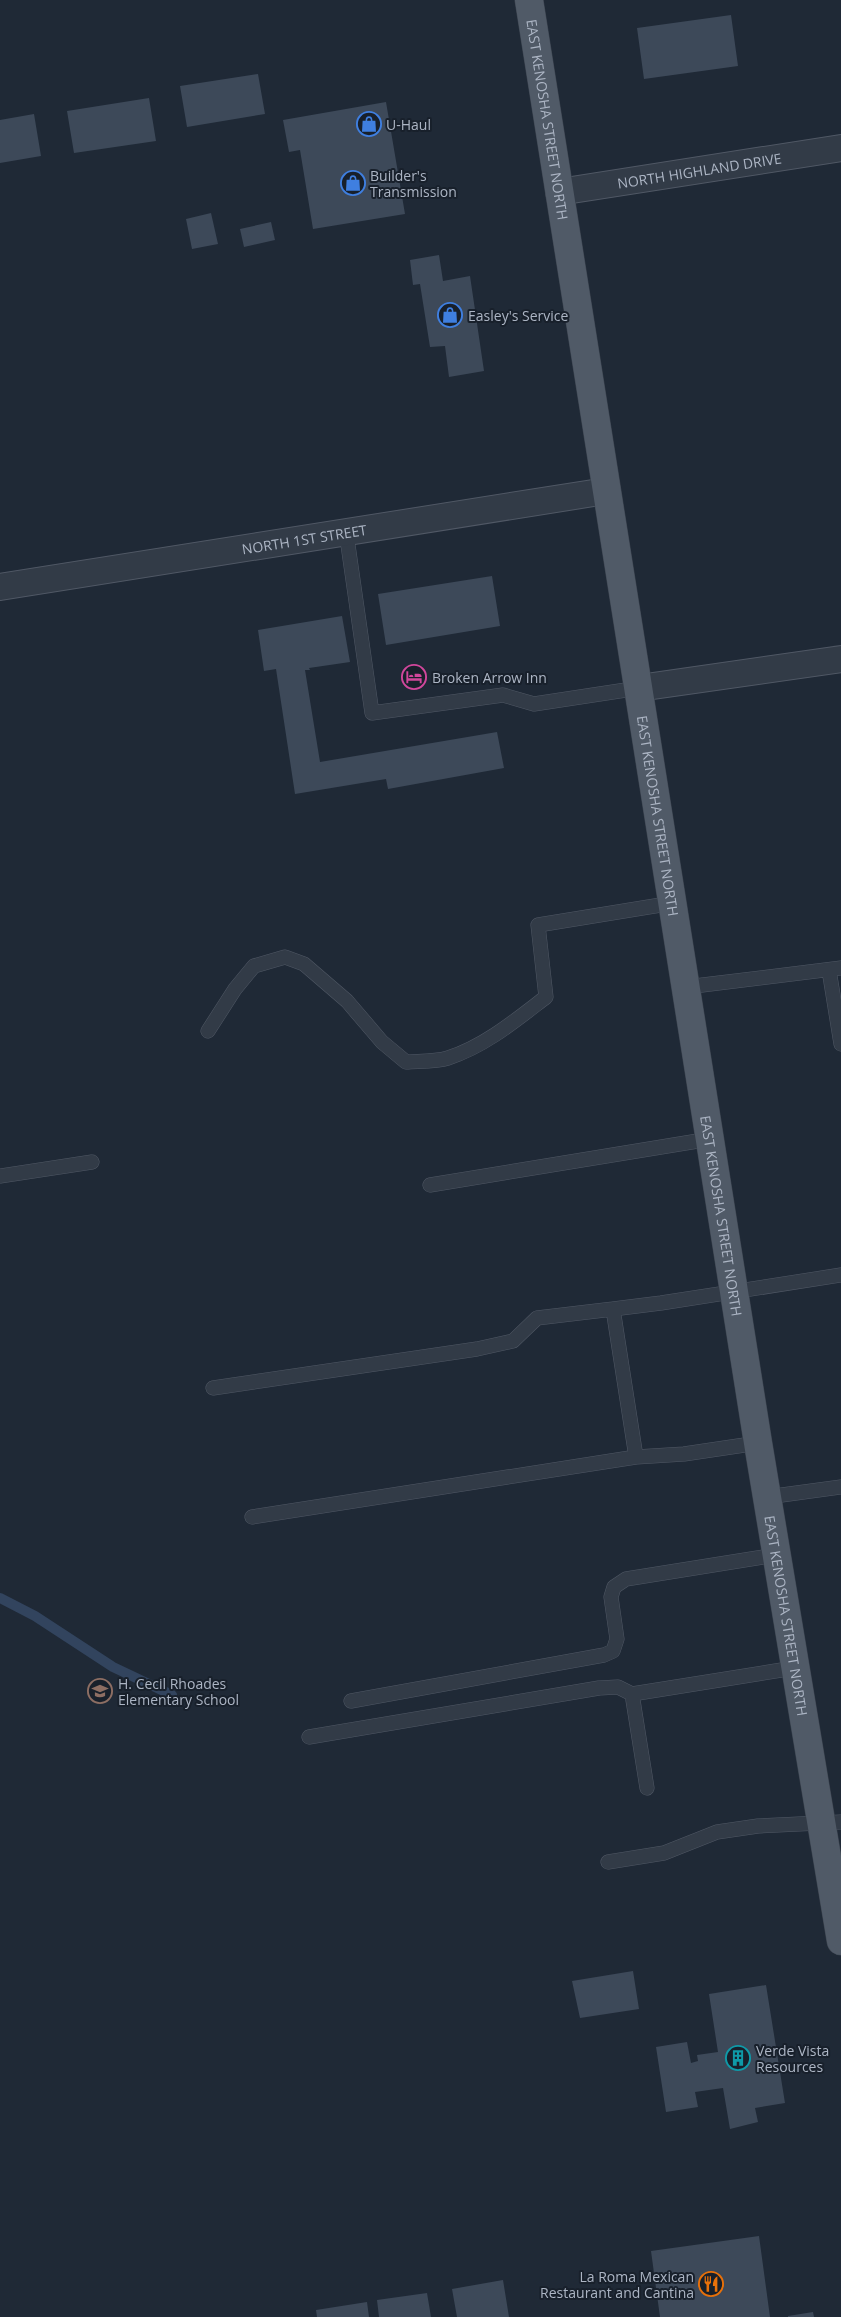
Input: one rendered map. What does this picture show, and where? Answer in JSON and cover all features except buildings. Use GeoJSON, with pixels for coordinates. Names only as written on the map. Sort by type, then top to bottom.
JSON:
{"type":"FeatureCollection","features":[{"type":"Feature","properties":{"kind":"main road","name":"EAST KENOSHA STREET NORTH"},"geometry":{"type":"LineString","coordinates":[[529,0],[794,1668],[831,1822],[841,1941]]}},
{"type":"Feature","properties":{"kind":"street","name":"NORTH HIGHLAND DRIVE"},"geometry":{"type":"LineString","coordinates":[[559,192],[841,148]]}},
{"type":"Feature","properties":{"kind":"street","name":"NORTH 1ST STREET"},"geometry":{"type":"LineString","coordinates":[[0,587],[606,491]]}},
{"type":"Feature","properties":{"kind":"street"},"geometry":{"type":"LineString","coordinates":[[639,688],[841,658]]}},
{"type":"Feature","properties":{"kind":"lane"},"geometry":{"type":"LineString","coordinates":[[346,531],[372,713],[503,695],[534,704],[639,688]]}},
{"type":"Feature","properties":{"kind":"lane"},"geometry":{"type":"LineString","coordinates":[[208,1031],[235,989],[254,966],[285,957],[304,964],[347,1001],[382,1042],[406,1062],[446,1058],[471,1048],[512,1024],[546,997],[538,925],[673,903]]}},
{"type":"Feature","properties":{"kind":"lane"},"geometry":{"type":"LineString","coordinates":[[686,987],[835,969],[841,1044]]}},
{"type":"Feature","properties":{"kind":"lane"},"geometry":{"type":"LineString","coordinates":[[430,1185],[710,1139]]}},
{"type":"Feature","properties":{"kind":"lane"},"geometry":{"type":"LineString","coordinates":[[0,1176],[92,1162]]}},
{"type":"Feature","properties":{"kind":"lane"},"geometry":{"type":"LineString","coordinates":[[213,1388],[477,1349],[513,1340],[537,1318],[841,1276]]}},
{"type":"Feature","properties":{"kind":"lane"},"geometry":{"type":"LineString","coordinates":[[612,1309],[636,1457]]}},
{"type":"Feature","properties":{"kind":"lane"},"geometry":{"type":"LineString","coordinates":[[252,1517],[636,1457],[684,1454],[758,1443]]}},
{"type":"Feature","properties":{"kind":"lane"},"geometry":{"type":"LineString","coordinates":[[767,1497],[841,1487]]}},
{"type":"Feature","properties":{"kind":"lane"},"geometry":{"type":"LineString","coordinates":[[351,1701],[604,1655],[613,1650],[617,1639],[611,1597],[614,1587],[626,1579],[776,1555]]}},
{"type":"Feature","properties":{"kind":"lane"},"geometry":{"type":"LineString","coordinates":[[309,1737],[599,1688],[618,1687],[632,1694],[794,1668]]}},
{"type":"Feature","properties":{"kind":"lane"},"geometry":{"type":"LineString","coordinates":[[632,1694],[647,1788]]}},
{"type":"Feature","properties":{"kind":"lane"},"geometry":{"type":"LineString","coordinates":[[608,1862],[664,1852],[718,1832],[758,1826],[831,1822]]}},
{"type":"Feature","properties":{"kind":"waterway"},"geometry":{"type":"LineString","coordinates":[[0,1598],[35,1616],[113,1667],[172,1695]]}},
{"type":"Feature","properties":{"kind":"place","name":"U-Haul"},"geometry":{"type":"Point","coordinates":[369,124]}},
{"type":"Feature","properties":{"kind":"place","name":"Builder's Transmission"},"geometry":{"type":"Point","coordinates":[353,183]}},
{"type":"Feature","properties":{"kind":"place","name":"Easley's Service"},"geometry":{"type":"Point","coordinates":[450,315]}},
{"type":"Feature","properties":{"kind":"place","name":"Broken Arrow Inn"},"geometry":{"type":"Point","coordinates":[414,677]}},
{"type":"Feature","properties":{"kind":"place","name":"H. Cecil Rhoades Elementary School"},"geometry":{"type":"Point","coordinates":[100,1691]}},
{"type":"Feature","properties":{"kind":"place","name":"Verde Vista Resources"},"geometry":{"type":"Point","coordinates":[738,2058]}},
{"type":"Feature","properties":{"kind":"place","name":"La Roma Mexican Restaurant and Cantina"},"geometry":{"type":"Point","coordinates":[711,2284]}}]}
